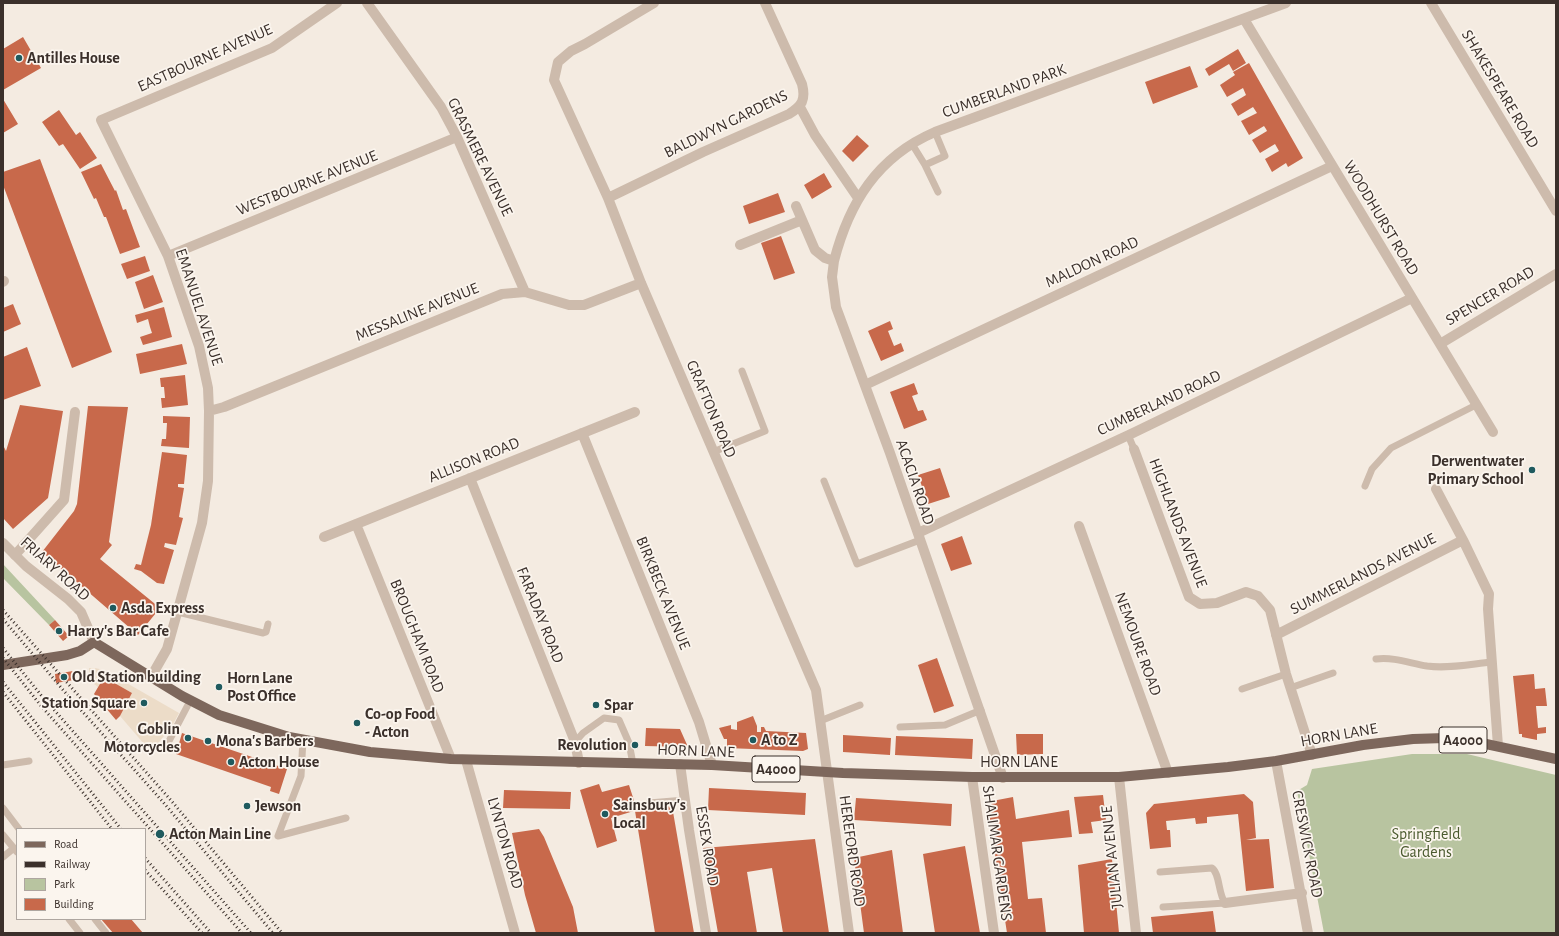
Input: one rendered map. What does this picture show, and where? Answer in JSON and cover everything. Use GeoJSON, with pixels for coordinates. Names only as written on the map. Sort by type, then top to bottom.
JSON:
{"type":"FeatureCollection","features":[{"type":"Feature","properties":{"kind":"main road","name":"HORN LANE"},"geometry":{"type":"LineString","coordinates":[[94,642],[190,701],[219,715],[289,737],[370,752],[451,759],[712,765],[826,772],[1003,778],[1119,777],[1276,761],[1363,745],[1413,739],[1444,738],[1472,740],[1556,759]]}},
{"type":"Feature","properties":{"kind":"main road"},"geometry":{"type":"LineString","coordinates":[[3,665],[74,653],[94,642]]}},
{"type":"Feature","properties":{"kind":"street","name":"EASTBOURNE AVENUE"},"geometry":{"type":"LineString","coordinates":[[101,120],[272,48],[337,3]]}},
{"type":"Feature","properties":{"kind":"street","name":"GRASMERE AVENUE"},"geometry":{"type":"LineString","coordinates":[[367,3],[441,107],[457,137],[526,292]]}},
{"type":"Feature","properties":{"kind":"street","name":"GRAFTON ROAD"},"geometry":{"type":"LineString","coordinates":[[654,3],[571,51],[558,62],[554,80],[608,198],[641,283],[816,690],[826,772]]}},
{"type":"Feature","properties":{"kind":"street","name":"BALDWYN GARDENS"},"geometry":{"type":"LineString","coordinates":[[608,198],[703,152],[789,114],[800,107],[805,94],[802,84],[765,3]]}},
{"type":"Feature","properties":{"kind":"street","name":"CUMBERLAND PARK"},"geometry":{"type":"LineString","coordinates":[[834,262],[840,240],[858,198],[883,167],[912,144],[934,132],[1286,3]]}},
{"type":"Feature","properties":{"kind":"street","name":"SHAKESPEARE ROAD"},"geometry":{"type":"LineString","coordinates":[[1431,3],[1556,211]]}},
{"type":"Feature","properties":{"kind":"street","name":"WOODHURST ROAD"},"geometry":{"type":"LineString","coordinates":[[1244,19],[1493,432]]}},
{"type":"Feature","properties":{"kind":"street"},"geometry":{"type":"LineString","coordinates":[[800,107],[815,134],[858,198]]}},
{"type":"Feature","properties":{"kind":"street","name":"EMANUEL AVENUE"},"geometry":{"type":"LineString","coordinates":[[101,120],[168,256],[199,346],[208,388],[210,410],[208,481],[202,523],[167,649],[151,677]]}},
{"type":"Feature","properties":{"kind":"street","name":"WESTBOURNE AVENUE"},"geometry":{"type":"LineString","coordinates":[[168,256],[457,137]]}},
{"type":"Feature","properties":{"kind":"street","name":"MALDON ROAD"},"geometry":{"type":"LineString","coordinates":[[865,385],[1332,166]]}},
{"type":"Feature","properties":{"kind":"street"},"geometry":{"type":"LineString","coordinates":[[796,206],[815,250],[825,258],[834,262]]}},
{"type":"Feature","properties":{"kind":"street"},"geometry":{"type":"LineString","coordinates":[[740,245],[802,220]]}},
{"type":"Feature","properties":{"kind":"street","name":"ACACIA ROAD"},"geometry":{"type":"LineString","coordinates":[[834,262],[832,277],[836,307],[981,710],[1003,778]]}},
{"type":"Feature","properties":{"kind":"street","name":"SPENCER ROAD"},"geometry":{"type":"LineString","coordinates":[[1440,344],[1556,274]]}},
{"type":"Feature","properties":{"kind":"street","name":"MESSALINE AVENUE"},"geometry":{"type":"LineString","coordinates":[[210,410],[224,407],[502,294],[526,292],[569,305],[584,305],[641,283]]}},
{"type":"Feature","properties":{"kind":"street","name":"CUMBERLAND ROAD"},"geometry":{"type":"LineString","coordinates":[[919,536],[1412,298]]}},
{"type":"Feature","properties":{"kind":"street"},"geometry":{"type":"LineString","coordinates":[[15,555],[64,500],[75,412]]}},
{"type":"Feature","properties":{"kind":"street","name":"ALLISON ROAD"},"geometry":{"type":"LineString","coordinates":[[324,536],[636,412]]}},
{"type":"Feature","properties":{"kind":"street","name":"BIRKBECK AVENUE"},"geometry":{"type":"LineString","coordinates":[[582,433],[699,722],[712,765]]}},
{"type":"Feature","properties":{"kind":"street","name":"HIGHLANDS AVENUE"},"geometry":{"type":"LineString","coordinates":[[1134,450],[1189,597],[1200,604],[1217,603],[1246,592],[1258,596],[1270,610],[1290,688],[1312,755]]}},
{"type":"Feature","properties":{"kind":"street","name":"FARADAY ROAD"},"geometry":{"type":"LineString","coordinates":[[470,478],[575,742],[579,763]]}},
{"type":"Feature","properties":{"kind":"street","name":"SUMMERLANDS AVENUE"},"geometry":{"type":"LineString","coordinates":[[1436,488],[1489,594],[1488,609],[1498,746]]}},
{"type":"Feature","properties":{"kind":"street","name":"BROUGHAM ROAD"},"geometry":{"type":"LineString","coordinates":[[356,524],[451,759]]}},
{"type":"Feature","properties":{"kind":"street","name":"NEMOURE ROAD"},"geometry":{"type":"LineString","coordinates":[[1079,526],[1168,773]]}},
{"type":"Feature","properties":{"kind":"street","name":"SUMMERLANDS AVENUE"},"geometry":{"type":"LineString","coordinates":[[1276,635],[1463,540]]}},
{"type":"Feature","properties":{"kind":"street","name":"FRIARY ROAD"},"geometry":{"type":"LineString","coordinates":[[3,543],[26,566],[82,612],[94,642]]}},
{"type":"Feature","properties":{"kind":"street","name":"LYNTON ROAD"},"geometry":{"type":"LineString","coordinates":[[466,760],[515,933]]}},
{"type":"Feature","properties":{"kind":"street","name":"CRESWICK ROAD"},"geometry":{"type":"LineString","coordinates":[[1276,761],[1302,893],[1308,933]]}},
{"type":"Feature","properties":{"kind":"street","name":"ESSEX ROAD"},"geometry":{"type":"LineString","coordinates":[[680,764],[706,933]]}},
{"type":"Feature","properties":{"kind":"street","name":"HEREFORD ROAD"},"geometry":{"type":"LineString","coordinates":[[826,772],[849,933]]}},
{"type":"Feature","properties":{"kind":"street","name":"SHALIMAR GARDENS"},"geometry":{"type":"LineString","coordinates":[[972,777],[994,933]]}},
{"type":"Feature","properties":{"kind":"street","name":"JULIAN AVENUE"},"geometry":{"type":"LineString","coordinates":[[1119,777],[1136,933]]}},
{"type":"Feature","properties":{"kind":"street"},"geometry":{"type":"LineString","coordinates":[[1225,903],[1302,893]]}},
{"type":"Feature","properties":{"kind":"lane"},"geometry":{"type":"LineString","coordinates":[[925,165],[945,156],[934,132]]}},
{"type":"Feature","properties":{"kind":"lane"},"geometry":{"type":"LineString","coordinates":[[912,144],[925,165],[938,192]]}},
{"type":"Feature","properties":{"kind":"lane"},"geometry":{"type":"LineString","coordinates":[[713,452],[765,431],[742,371]]}},
{"type":"Feature","properties":{"kind":"lane"},"geometry":{"type":"LineString","coordinates":[[1365,486],[1372,469],[1391,448],[1476,405]]}},
{"type":"Feature","properties":{"kind":"lane","name":"HIGHLANDS AVENUE"},"geometry":{"type":"LineString","coordinates":[[1128,435],[1134,450]]}},
{"type":"Feature","properties":{"kind":"lane"},"geometry":{"type":"LineString","coordinates":[[824,481],[857,564],[919,536]]}},
{"type":"Feature","properties":{"kind":"lane"},"geometry":{"type":"LineString","coordinates":[[178,612],[263,633],[266,632],[268,624]]}},
{"type":"Feature","properties":{"kind":"lane"},"geometry":{"type":"LineString","coordinates":[[1376,659],[1388,658],[1428,666],[1442,667],[1492,662]]}},
{"type":"Feature","properties":{"kind":"lane"},"geometry":{"type":"LineString","coordinates":[[1290,688],[1333,673]]}},
{"type":"Feature","properties":{"kind":"lane"},"geometry":{"type":"LineString","coordinates":[[1242,689],[1286,674]]}},
{"type":"Feature","properties":{"kind":"lane"},"geometry":{"type":"LineString","coordinates":[[168,743],[190,701]]}},
{"type":"Feature","properties":{"kind":"lane"},"geometry":{"type":"LineString","coordinates":[[820,721],[860,705]]}},
{"type":"Feature","properties":{"kind":"lane"},"geometry":{"type":"LineString","coordinates":[[900,727],[945,725],[981,710]]}},
{"type":"Feature","properties":{"kind":"lane"},"geometry":{"type":"LineString","coordinates":[[575,742],[583,733],[604,718],[619,720],[629,743],[633,764]]}},
{"type":"Feature","properties":{"kind":"lane"},"geometry":{"type":"LineString","coordinates":[[303,739],[300,776],[278,836],[346,818]]}},
{"type":"Feature","properties":{"kind":"lane"},"geometry":{"type":"LineString","coordinates":[[3,765],[29,761]]}},
{"type":"Feature","properties":{"kind":"lane"},"geometry":{"type":"LineString","coordinates":[[649,803],[685,800]]}},
{"type":"Feature","properties":{"kind":"lane"},"geometry":{"type":"LineString","coordinates":[[3,808],[18,828]]}},
{"type":"Feature","properties":{"kind":"lane"},"geometry":{"type":"LineString","coordinates":[[3,835],[15,850],[3,857]]}},
{"type":"Feature","properties":{"kind":"lane"},"geometry":{"type":"LineString","coordinates":[[1160,872],[1212,868],[1216,873],[1220,893],[1225,903],[1163,907]]}},
{"type":"Feature","properties":{"kind":"lane"},"geometry":{"type":"LineString","coordinates":[[70,920],[80,933]]}},
{"type":"Feature","properties":{"kind":"lane"},"geometry":{"type":"LineString","coordinates":[[95,920],[106,933]]}},
{"type":"Feature","properties":{"kind":"green space"},"geometry":{"type":"Polygon","coordinates":[[[3,564],[55,620],[49,625],[3,578],[3,564]]]}},
{"type":"Feature","properties":{"kind":"green space","name":"Springfield Gardens"},"geometry":{"type":"Polygon","coordinates":[[[1412,754],[1467,754],[1556,775],[1556,933],[1324,933],[1297,791],[1307,785],[1312,769],[1412,754]]]}},
{"type":"Feature","properties":{"kind":"shaded area","name":"Station Square"},"geometry":{"type":"Polygon","coordinates":[[[89,668],[104,670],[179,713],[172,726],[151,752],[120,716],[132,693],[104,677],[98,687],[90,681],[89,668]]]}},
{"type":"Feature","properties":{"kind":"building","name":"Antilles House"},"geometry":{"type":"Polygon","coordinates":[[[23,37],[41,68],[3,90],[3,49],[23,37]]]}},
{"type":"Feature","properties":{"kind":"building"},"geometry":{"type":"Polygon","coordinates":[[[1238,49],[1246,63],[1233,71],[1229,64],[1209,76],[1205,69],[1238,49]]]}},
{"type":"Feature","properties":{"kind":"building"},"geometry":{"type":"Polygon","coordinates":[[[1249,63],[1303,158],[1288,167],[1286,163],[1272,172],[1265,159],[1279,151],[1275,144],[1260,153],[1252,140],[1267,131],[1266,129],[1264,126],[1249,135],[1241,121],[1257,113],[1253,107],[1238,116],[1231,104],[1246,95],[1243,88],[1227,97],[1220,85],[1235,75],[1233,72],[1249,63]]]}},
{"type":"Feature","properties":{"kind":"building"},"geometry":{"type":"Polygon","coordinates":[[[1190,66],[1198,87],[1153,104],[1145,82],[1190,66]]]}},
{"type":"Feature","properties":{"kind":"building","name":"Antilles House"},"geometry":{"type":"Polygon","coordinates":[[[3,99],[18,124],[3,133],[3,99]]]}},
{"type":"Feature","properties":{"kind":"building"},"geometry":{"type":"Polygon","coordinates":[[[59,110],[76,135],[80,132],[97,158],[80,169],[63,144],[59,146],[42,122],[59,110]]]}},
{"type":"Feature","properties":{"kind":"building"},"geometry":{"type":"Polygon","coordinates":[[[857,135],[869,146],[853,162],[842,151],[857,135]]]}},
{"type":"Feature","properties":{"kind":"building"},"geometry":{"type":"Polygon","coordinates":[[[40,159],[112,352],[72,368],[3,185],[3,172],[40,159]]]}},
{"type":"Feature","properties":{"kind":"building"},"geometry":{"type":"Polygon","coordinates":[[[101,164],[115,191],[116,190],[123,210],[126,209],[140,247],[120,254],[106,217],[104,217],[96,198],[94,199],[81,172],[101,164]]]}},
{"type":"Feature","properties":{"kind":"building"},"geometry":{"type":"Polygon","coordinates":[[[824,173],[832,187],[812,199],[804,185],[824,173]]]}},
{"type":"Feature","properties":{"kind":"building"},"geometry":{"type":"Polygon","coordinates":[[[778,193],[785,212],[749,224],[743,206],[778,193]]]}},
{"type":"Feature","properties":{"kind":"building"},"geometry":{"type":"Polygon","coordinates":[[[781,236],[795,273],[774,280],[761,243],[781,236]]]}},
{"type":"Feature","properties":{"kind":"building"},"geometry":{"type":"Polygon","coordinates":[[[145,256],[150,271],[127,279],[121,264],[145,256]]]}},
{"type":"Feature","properties":{"kind":"building"},"geometry":{"type":"Polygon","coordinates":[[[153,275],[163,302],[144,309],[135,282],[153,275]]]}},
{"type":"Feature","properties":{"kind":"building"},"geometry":{"type":"Polygon","coordinates":[[[13,304],[21,324],[3,332],[3,308],[13,304]]]}},
{"type":"Feature","properties":{"kind":"building"},"geometry":{"type":"Polygon","coordinates":[[[164,307],[172,337],[143,345],[140,337],[152,333],[148,319],[137,323],[135,315],[164,307]]]}},
{"type":"Feature","properties":{"kind":"building"},"geometry":{"type":"Polygon","coordinates":[[[890,321],[893,329],[888,331],[894,346],[901,343],[904,351],[881,361],[868,331],[890,321]]]}},
{"type":"Feature","properties":{"kind":"building"},"geometry":{"type":"Polygon","coordinates":[[[182,344],[187,364],[140,374],[136,354],[182,344]]]}},
{"type":"Feature","properties":{"kind":"building"},"geometry":{"type":"Polygon","coordinates":[[[27,347],[41,386],[3,400],[3,357],[27,347]]]}},
{"type":"Feature","properties":{"kind":"building"},"geometry":{"type":"Polygon","coordinates":[[[185,375],[188,405],[162,408],[161,398],[165,398],[164,387],[161,387],[160,378],[185,375]]]}},
{"type":"Feature","properties":{"kind":"building"},"geometry":{"type":"Polygon","coordinates":[[[914,383],[918,394],[912,396],[918,411],[923,410],[927,420],[904,429],[890,392],[914,383]]]}},
{"type":"Feature","properties":{"kind":"building"},"geometry":{"type":"Polygon","coordinates":[[[20,405],[63,411],[48,498],[13,529],[3,518],[3,445],[6,451],[20,405]]]}},
{"type":"Feature","properties":{"kind":"building"},"geometry":{"type":"Polygon","coordinates":[[[88,406],[128,407],[109,542],[112,545],[100,559],[160,608],[138,635],[42,552],[74,511],[77,504],[88,406]]]}},
{"type":"Feature","properties":{"kind":"building"},"geometry":{"type":"Polygon","coordinates":[[[163,416],[190,417],[189,448],[161,446],[162,439],[166,439],[167,423],[163,423],[163,416]]]}},
{"type":"Feature","properties":{"kind":"building"},"geometry":{"type":"Polygon","coordinates":[[[162,452],[187,455],[184,484],[178,484],[178,487],[184,488],[179,517],[183,518],[176,545],[165,543],[164,547],[174,550],[164,584],[157,583],[141,571],[134,569],[136,564],[141,565],[151,525],[162,452]]]}},
{"type":"Feature","properties":{"kind":"building"},"geometry":{"type":"Polygon","coordinates":[[[940,468],[950,497],[928,504],[918,475],[940,468]]]}},
{"type":"Feature","properties":{"kind":"building"},"geometry":{"type":"Polygon","coordinates":[[[962,536],[972,564],[951,571],[941,544],[962,536]]]}},
{"type":"Feature","properties":{"kind":"building","name":"Harry's Bar Cafe"},"geometry":{"type":"Polygon","coordinates":[[[55,620],[69,636],[63,641],[49,625],[55,620]]]}},
{"type":"Feature","properties":{"kind":"building"},"geometry":{"type":"Polygon","coordinates":[[[937,658],[954,706],[934,713],[918,665],[937,658]]]}},
{"type":"Feature","properties":{"kind":"building","name":"Old Station building"},"geometry":{"type":"Polygon","coordinates":[[[73,671],[74,680],[56,683],[55,674],[73,671]]]}},
{"type":"Feature","properties":{"kind":"building"},"geometry":{"type":"Polygon","coordinates":[[[1534,674],[1535,689],[1545,688],[1547,706],[1536,706],[1538,728],[1546,727],[1546,733],[1537,734],[1537,740],[1522,737],[1522,734],[1519,734],[1513,676],[1534,674]]]}},
{"type":"Feature","properties":{"kind":"building"},"geometry":{"type":"Polygon","coordinates":[[[104,677],[132,693],[120,716],[116,720],[94,694],[104,677]]]}},
{"type":"Feature","properties":{"kind":"building"},"geometry":{"type":"Polygon","coordinates":[[[753,716],[757,726],[757,732],[761,732],[761,727],[764,727],[766,731],[806,733],[808,749],[803,751],[727,748],[727,739],[724,739],[719,728],[731,725],[731,729],[737,730],[737,722],[753,716]]]}},
{"type":"Feature","properties":{"kind":"building"},"geometry":{"type":"Polygon","coordinates":[[[646,728],[680,729],[688,747],[645,746],[646,728]]]}},
{"type":"Feature","properties":{"kind":"building","name":"Acton House"},"geometry":{"type":"Polygon","coordinates":[[[182,733],[287,769],[279,794],[270,791],[271,787],[176,754],[182,733]]]}},
{"type":"Feature","properties":{"kind":"building"},"geometry":{"type":"Polygon","coordinates":[[[1016,734],[1043,734],[1043,754],[1017,755],[1016,734]]]}},
{"type":"Feature","properties":{"kind":"building"},"geometry":{"type":"Polygon","coordinates":[[[843,735],[891,738],[890,755],[843,752],[843,735]]]}},
{"type":"Feature","properties":{"kind":"building"},"geometry":{"type":"Polygon","coordinates":[[[896,736],[973,739],[972,759],[895,755],[896,736]]]}},
{"type":"Feature","properties":{"kind":"building","name":"Sainsbury's Local"},"geometry":{"type":"Polygon","coordinates":[[[599,784],[602,792],[629,785],[637,810],[611,818],[617,841],[597,848],[580,790],[599,784]]]}},
{"type":"Feature","properties":{"kind":"building"},"geometry":{"type":"Polygon","coordinates":[[[709,788],[806,793],[805,815],[708,810],[709,788]]]}},
{"type":"Feature","properties":{"kind":"building"},"geometry":{"type":"Polygon","coordinates":[[[504,790],[571,792],[570,809],[503,808],[504,790]]]}},
{"type":"Feature","properties":{"kind":"building"},"geometry":{"type":"Polygon","coordinates":[[[1244,794],[1253,802],[1256,838],[1246,840],[1269,839],[1274,888],[1246,891],[1238,814],[1207,817],[1207,823],[1196,824],[1195,818],[1166,821],[1167,830],[1170,830],[1171,847],[1150,849],[1146,813],[1154,804],[1244,794]]]}},
{"type":"Feature","properties":{"kind":"building"},"geometry":{"type":"Polygon","coordinates":[[[1103,795],[1106,820],[1091,822],[1093,833],[1079,834],[1074,797],[1103,795]]]}},
{"type":"Feature","properties":{"kind":"building"},"geometry":{"type":"Polygon","coordinates":[[[1013,797],[1016,819],[1069,810],[1072,837],[1022,842],[1028,899],[1042,898],[1046,933],[1007,933],[987,802],[1013,797]]]}},
{"type":"Feature","properties":{"kind":"building"},"geometry":{"type":"Polygon","coordinates":[[[856,798],[952,804],[951,826],[854,820],[856,798]]]}},
{"type":"Feature","properties":{"kind":"building"},"geometry":{"type":"Polygon","coordinates":[[[672,806],[694,933],[655,933],[635,811],[672,806]]]}},
{"type":"Feature","properties":{"kind":"building"},"geometry":{"type":"Polygon","coordinates":[[[539,829],[544,837],[573,907],[578,933],[536,933],[525,895],[512,833],[539,829]]]}},
{"type":"Feature","properties":{"kind":"building"},"geometry":{"type":"Polygon","coordinates":[[[815,839],[829,933],[783,933],[772,868],[747,872],[757,933],[718,933],[703,848],[815,839]]]}},
{"type":"Feature","properties":{"kind":"building"},"geometry":{"type":"Polygon","coordinates":[[[965,846],[980,933],[935,933],[923,854],[965,846]]]}},
{"type":"Feature","properties":{"kind":"building"},"geometry":{"type":"Polygon","coordinates":[[[892,850],[903,933],[864,933],[854,858],[892,850]]]}},
{"type":"Feature","properties":{"kind":"building"},"geometry":{"type":"Polygon","coordinates":[[[1112,859],[1119,933],[1084,933],[1078,865],[1112,859]]]}},
{"type":"Feature","properties":{"kind":"building"},"geometry":{"type":"Polygon","coordinates":[[[1213,911],[1216,933],[1153,933],[1151,917],[1213,911]]]}},
{"type":"Feature","properties":{"kind":"building"},"geometry":{"type":"Polygon","coordinates":[[[102,920],[132,920],[143,933],[113,933],[102,920]]]}},
{"type":"Feature","properties":{"kind":"railway"},"geometry":{"type":"LineString","coordinates":[[3,610],[169,798],[282,933]]}},
{"type":"Feature","properties":{"kind":"railway"},"geometry":{"type":"LineString","coordinates":[[3,619],[64,691],[163,802],[273,933]]}},
{"type":"Feature","properties":{"kind":"railway"},"geometry":{"type":"LineString","coordinates":[[3,648],[41,695],[251,933]]}},
{"type":"Feature","properties":{"kind":"railway"},"geometry":{"type":"LineString","coordinates":[[3,658],[42,707],[242,933]]}},
{"type":"Feature","properties":{"kind":"railway"},"geometry":{"type":"LineString","coordinates":[[3,682],[120,828]]}},
{"type":"Feature","properties":{"kind":"railway"},"geometry":{"type":"LineString","coordinates":[[3,692],[111,828]]}},
{"type":"Feature","properties":{"kind":"railway"},"geometry":{"type":"LineString","coordinates":[[146,859],[211,933]]}},
{"type":"Feature","properties":{"kind":"railway"},"geometry":{"type":"LineString","coordinates":[[146,871],[202,933]]}},
{"type":"Feature","properties":{"kind":"place","name":"Antilles House"},"geometry":{"type":"Point","coordinates":[19,58]}},
{"type":"Feature","properties":{"kind":"place","name":"Derwentwater Primary School"},"geometry":{"type":"Point","coordinates":[1532,470]}},
{"type":"Feature","properties":{"kind":"place","name":"Asda Express"},"geometry":{"type":"Point","coordinates":[113,608]}},
{"type":"Feature","properties":{"kind":"place","name":"Harry's Bar Cafe"},"geometry":{"type":"Point","coordinates":[59,631]}},
{"type":"Feature","properties":{"kind":"place","name":"Old Station building"},"geometry":{"type":"Point","coordinates":[64,677]}},
{"type":"Feature","properties":{"kind":"place","name":"Horn Lane Post Office"},"geometry":{"type":"Point","coordinates":[219,687]}},
{"type":"Feature","properties":{"kind":"place","name":"Station Square"},"geometry":{"type":"Point","coordinates":[144,703]}},
{"type":"Feature","properties":{"kind":"place","name":"Spar"},"geometry":{"type":"Point","coordinates":[596,705]}},
{"type":"Feature","properties":{"kind":"place","name":"Co-op Food - Acton"},"geometry":{"type":"Point","coordinates":[357,723]}},
{"type":"Feature","properties":{"kind":"place","name":"Goblin Motorcycles"},"geometry":{"type":"Point","coordinates":[188,738]}},
{"type":"Feature","properties":{"kind":"place","name":"A to Z"},"geometry":{"type":"Point","coordinates":[753,740]}},
{"type":"Feature","properties":{"kind":"place","name":"Mona's Barbers"},"geometry":{"type":"Point","coordinates":[208,741]}},
{"type":"Feature","properties":{"kind":"place","name":"Revolution"},"geometry":{"type":"Point","coordinates":[635,745]}},
{"type":"Feature","properties":{"kind":"place","name":"Acton House"},"geometry":{"type":"Point","coordinates":[231,762]}},
{"type":"Feature","properties":{"kind":"place","name":"Jewson"},"geometry":{"type":"Point","coordinates":[247,806]}},
{"type":"Feature","properties":{"kind":"place","name":"Sainsbury's Local"},"geometry":{"type":"Point","coordinates":[605,814]}},
{"type":"Feature","properties":{"kind":"place","name":"Acton Main Line"},"geometry":{"type":"Point","coordinates":[160,834]}}]}
